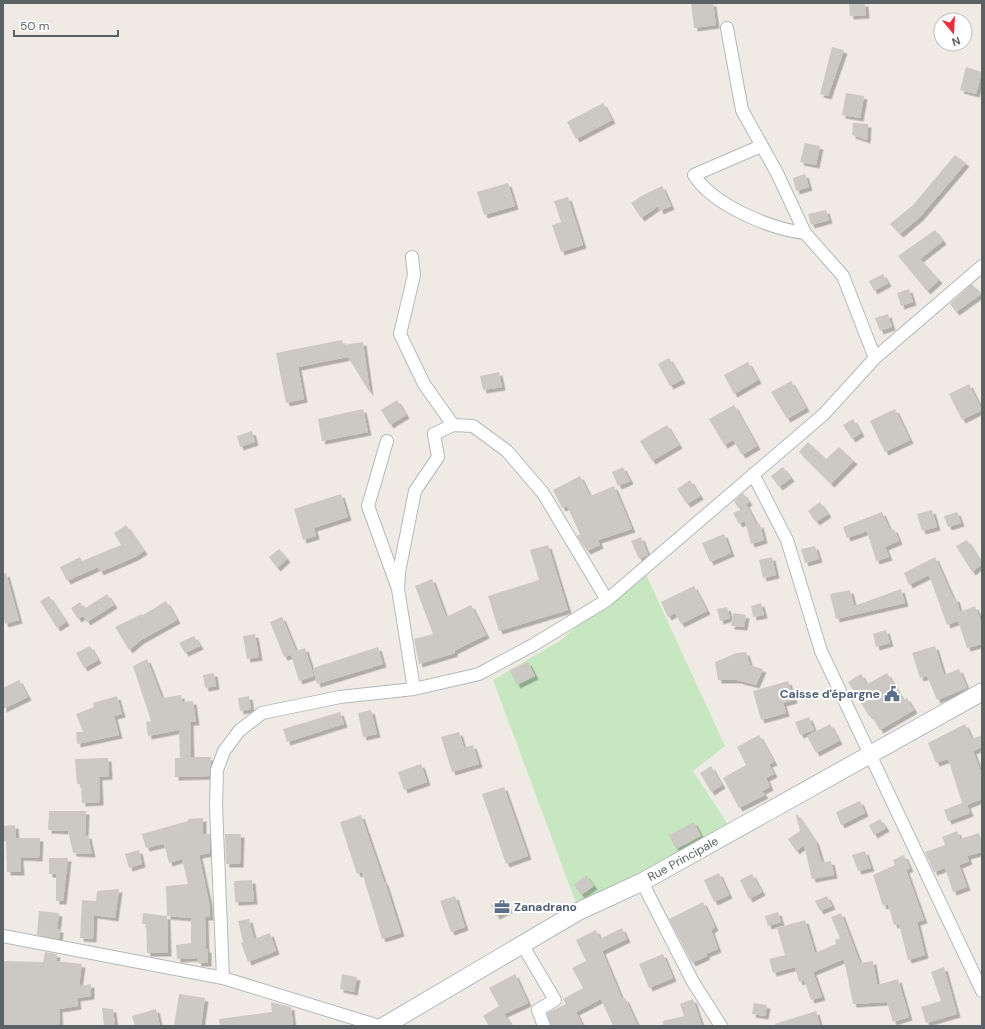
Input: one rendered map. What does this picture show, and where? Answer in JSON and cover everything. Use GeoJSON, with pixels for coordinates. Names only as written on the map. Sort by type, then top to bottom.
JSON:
{"type":"FeatureCollection","features":[{"type":"Feature","properties":{"kind":"main road","name":"Rue Principale"},"geometry":{"type":"LineString","coordinates":[[384,1026],[523,946],[579,911],[642,882],[982,692]]}},
{"type":"Feature","properties":{"kind":"street"},"geometry":{"type":"LineString","coordinates":[[727,28],[742,110],[805,232],[843,276],[875,358]]}},
{"type":"Feature","properties":{"kind":"street"},"geometry":{"type":"LineString","coordinates":[[761,146],[694,175],[701,185],[727,204],[765,223],[787,231],[805,232]]}},
{"type":"Feature","properties":{"kind":"street"},"geometry":{"type":"LineString","coordinates":[[412,258],[414,275],[400,334],[424,384],[453,426]]}},
{"type":"Feature","properties":{"kind":"street"},"geometry":{"type":"LineString","coordinates":[[223,978],[216,806],[217,770],[224,752],[239,731],[262,713],[340,697],[414,689],[478,674],[533,645],[607,600],[824,414],[875,358],[982,266]]}},
{"type":"Feature","properties":{"kind":"street"},"geometry":{"type":"LineString","coordinates":[[398,589],[399,572],[415,491],[438,457],[434,434],[453,426],[473,426],[507,451],[543,493],[607,600]]}},
{"type":"Feature","properties":{"kind":"street"},"geometry":{"type":"LineString","coordinates":[[387,440],[368,506],[398,589],[414,689]]}},
{"type":"Feature","properties":{"kind":"street"},"geometry":{"type":"LineString","coordinates":[[753,474],[787,540],[821,651],[982,991]]}},
{"type":"Feature","properties":{"kind":"street"},"geometry":{"type":"LineString","coordinates":[[642,882],[693,982],[721,1026]]}},
{"type":"Feature","properties":{"kind":"street"},"geometry":{"type":"LineString","coordinates":[[3,936],[223,978],[379,1026]]}},
{"type":"Feature","properties":{"kind":"street"},"geometry":{"type":"LineString","coordinates":[[523,946],[555,1000],[538,1010],[544,1026]]}},
{"type":"Feature","properties":{"kind":"green space"},"geometry":{"type":"Polygon","coordinates":[[[643,568],[725,746],[693,771],[732,831],[579,911],[493,680],[561,640],[643,568]]]}},
{"type":"Feature","properties":{"kind":"building"},"geometry":{"type":"Polygon","coordinates":[[[691,3],[713,3],[716,25],[694,28],[691,3]]]}},
{"type":"Feature","properties":{"kind":"building"},"geometry":{"type":"Polygon","coordinates":[[[849,3],[865,3],[866,15],[850,16],[849,3]]]}},
{"type":"Feature","properties":{"kind":"building"},"geometry":{"type":"Polygon","coordinates":[[[832,47],[844,50],[828,96],[820,94],[832,47]]]}},
{"type":"Feature","properties":{"kind":"building"},"geometry":{"type":"Polygon","coordinates":[[[966,67],[982,72],[976,94],[960,90],[966,67]]]}},
{"type":"Feature","properties":{"kind":"building"},"geometry":{"type":"Polygon","coordinates":[[[846,93],[864,96],[860,118],[842,115],[846,93]]]}},
{"type":"Feature","properties":{"kind":"building"},"geometry":{"type":"Polygon","coordinates":[[[603,103],[612,120],[576,139],[567,122],[603,103]]]}},
{"type":"Feature","properties":{"kind":"building"},"geometry":{"type":"Polygon","coordinates":[[[853,123],[868,124],[867,140],[852,135],[853,123]]]}},
{"type":"Feature","properties":{"kind":"building"},"geometry":{"type":"Polygon","coordinates":[[[805,143],[820,146],[816,165],[800,162],[805,143]]]}},
{"type":"Feature","properties":{"kind":"building"},"geometry":{"type":"Polygon","coordinates":[[[955,155],[966,163],[920,217],[900,234],[890,224],[913,205],[955,155]]]}},
{"type":"Feature","properties":{"kind":"building"},"geometry":{"type":"Polygon","coordinates":[[[805,174],[809,187],[796,191],[793,178],[805,174]]]}},
{"type":"Feature","properties":{"kind":"building"},"geometry":{"type":"Polygon","coordinates":[[[508,183],[515,206],[484,215],[477,192],[508,183]]]}},
{"type":"Feature","properties":{"kind":"building"},"geometry":{"type":"Polygon","coordinates":[[[662,186],[671,206],[660,211],[658,206],[641,218],[631,203],[643,195],[662,186]]]}},
{"type":"Feature","properties":{"kind":"building"},"geometry":{"type":"Polygon","coordinates":[[[568,197],[583,245],[561,252],[552,225],[561,222],[554,201],[568,197]]]}},
{"type":"Feature","properties":{"kind":"building"},"geometry":{"type":"Polygon","coordinates":[[[826,210],[829,220],[811,225],[808,214],[826,210]]]}},
{"type":"Feature","properties":{"kind":"building"},"geometry":{"type":"Polygon","coordinates":[[[935,230],[943,241],[920,259],[939,280],[927,291],[898,256],[935,230]]]}},
{"type":"Feature","properties":{"kind":"building"},"geometry":{"type":"Polygon","coordinates":[[[883,274],[888,283],[874,291],[869,281],[883,274]]]}},
{"type":"Feature","properties":{"kind":"building"},"geometry":{"type":"Polygon","coordinates":[[[972,284],[981,294],[956,312],[950,304],[972,284]]]}},
{"type":"Feature","properties":{"kind":"building"},"geometry":{"type":"Polygon","coordinates":[[[909,289],[913,302],[901,306],[897,293],[909,289]]]}},
{"type":"Feature","properties":{"kind":"building"},"geometry":{"type":"Polygon","coordinates":[[[888,314],[892,327],[880,331],[875,318],[888,314]]]}},
{"type":"Feature","properties":{"kind":"building"},"geometry":{"type":"Polygon","coordinates":[[[342,340],[343,345],[363,342],[370,393],[348,357],[298,367],[304,399],[286,403],[276,353],[342,340]]]}},
{"type":"Feature","properties":{"kind":"building"},"geometry":{"type":"Polygon","coordinates":[[[669,358],[682,380],[670,386],[658,364],[669,358]]]}},
{"type":"Feature","properties":{"kind":"building"},"geometry":{"type":"Polygon","coordinates":[[[748,362],[758,380],[734,394],[724,375],[748,362]]]}},
{"type":"Feature","properties":{"kind":"building"},"geometry":{"type":"Polygon","coordinates":[[[499,372],[502,387],[483,390],[480,376],[499,372]]]}},
{"type":"Feature","properties":{"kind":"building"},"geometry":{"type":"Polygon","coordinates":[[[791,381],[806,408],[787,419],[771,392],[791,381]]]}},
{"type":"Feature","properties":{"kind":"building"},"geometry":{"type":"Polygon","coordinates":[[[969,384],[982,410],[962,420],[949,394],[969,384]]]}},
{"type":"Feature","properties":{"kind":"building"},"geometry":{"type":"Polygon","coordinates":[[[397,400],[406,415],[390,425],[381,410],[397,400]]]}},
{"type":"Feature","properties":{"kind":"building"},"geometry":{"type":"Polygon","coordinates":[[[734,405],[757,446],[742,455],[733,440],[724,445],[709,419],[734,405]]]}},
{"type":"Feature","properties":{"kind":"building"},"geometry":{"type":"Polygon","coordinates":[[[363,409],[368,432],[322,441],[318,419],[363,409]]]}},
{"type":"Feature","properties":{"kind":"building"},"geometry":{"type":"Polygon","coordinates":[[[895,409],[910,440],[885,452],[870,421],[895,409]]]}},
{"type":"Feature","properties":{"kind":"building"},"geometry":{"type":"Polygon","coordinates":[[[853,419],[861,433],[852,439],[843,425],[853,419]]]}},
{"type":"Feature","properties":{"kind":"building"},"geometry":{"type":"Polygon","coordinates":[[[667,425],[679,445],[652,461],[640,441],[667,425]]]}},
{"type":"Feature","properties":{"kind":"building"},"geometry":{"type":"Polygon","coordinates":[[[252,431],[255,442],[240,447],[237,436],[252,431]]]}},
{"type":"Feature","properties":{"kind":"building"},"geometry":{"type":"Polygon","coordinates":[[[808,442],[826,459],[839,447],[854,461],[831,484],[799,452],[808,442]]]}},
{"type":"Feature","properties":{"kind":"building"},"geometry":{"type":"Polygon","coordinates":[[[623,467],[630,481],[618,486],[612,472],[623,467]]]}},
{"type":"Feature","properties":{"kind":"building"},"geometry":{"type":"Polygon","coordinates":[[[783,467],[791,478],[779,487],[771,476],[783,467]]]}},
{"type":"Feature","properties":{"kind":"building"},"geometry":{"type":"Polygon","coordinates":[[[580,476],[590,496],[614,486],[632,529],[598,540],[600,545],[587,551],[577,536],[580,534],[567,506],[562,508],[553,490],[580,476]]]}},
{"type":"Feature","properties":{"kind":"building"},"geometry":{"type":"Polygon","coordinates":[[[690,480],[700,496],[687,504],[677,489],[690,480]]]}},
{"type":"Feature","properties":{"kind":"building"},"geometry":{"type":"Polygon","coordinates":[[[743,493],[749,502],[744,505],[746,504],[757,525],[760,524],[764,540],[751,544],[745,521],[739,524],[733,513],[742,509],[741,506],[738,508],[734,501],[743,493]]]}},
{"type":"Feature","properties":{"kind":"building"},"geometry":{"type":"Polygon","coordinates":[[[341,494],[348,517],[314,528],[316,536],[303,540],[294,509],[341,494]]]}},
{"type":"Feature","properties":{"kind":"building"},"geometry":{"type":"Polygon","coordinates":[[[820,502],[828,514],[816,522],[808,511],[820,502]]]}},
{"type":"Feature","properties":{"kind":"building"},"geometry":{"type":"Polygon","coordinates":[[[932,510],[937,527],[922,531],[917,514],[932,510]]]}},
{"type":"Feature","properties":{"kind":"building"},"geometry":{"type":"Polygon","coordinates":[[[882,512],[890,530],[894,529],[899,541],[885,547],[889,557],[876,561],[867,531],[847,538],[843,527],[882,512]]]}},
{"type":"Feature","properties":{"kind":"building"},"geometry":{"type":"Polygon","coordinates":[[[957,512],[961,523],[948,527],[944,516],[957,512]]]}},
{"type":"Feature","properties":{"kind":"building"},"geometry":{"type":"Polygon","coordinates":[[[126,525],[144,551],[135,557],[100,572],[98,567],[67,581],[60,567],[80,557],[82,561],[121,545],[114,533],[126,525]]]}},
{"type":"Feature","properties":{"kind":"building"},"geometry":{"type":"Polygon","coordinates":[[[724,534],[731,553],[710,562],[702,543],[724,534]]]}},
{"type":"Feature","properties":{"kind":"building"},"geometry":{"type":"Polygon","coordinates":[[[641,537],[648,555],[639,559],[631,541],[641,537]]]}},
{"type":"Feature","properties":{"kind":"building"},"geometry":{"type":"Polygon","coordinates":[[[967,540],[982,564],[972,572],[956,546],[967,540]]]}},
{"type":"Feature","properties":{"kind":"building"},"geometry":{"type":"Polygon","coordinates":[[[548,545],[568,610],[499,631],[488,596],[539,580],[530,550],[548,545]]]}},
{"type":"Feature","properties":{"kind":"building"},"geometry":{"type":"Polygon","coordinates":[[[815,546],[819,559],[805,563],[801,549],[815,546]]]}},
{"type":"Feature","properties":{"kind":"building"},"geometry":{"type":"Polygon","coordinates":[[[279,549],[287,559],[277,568],[269,557],[279,549]]]}},
{"type":"Feature","properties":{"kind":"building"},"geometry":{"type":"Polygon","coordinates":[[[772,557],[776,575],[763,578],[759,560],[772,557]]]}},
{"type":"Feature","properties":{"kind":"building"},"geometry":{"type":"Polygon","coordinates":[[[935,557],[953,598],[956,598],[960,612],[975,606],[982,624],[982,644],[967,648],[958,621],[947,625],[929,575],[909,585],[904,573],[935,557]]]}},
{"type":"Feature","properties":{"kind":"building"},"geometry":{"type":"Polygon","coordinates":[[[6,573],[19,620],[5,624],[3,618],[3,574],[6,573]]]}},
{"type":"Feature","properties":{"kind":"building"},"geometry":{"type":"Polygon","coordinates":[[[432,579],[446,617],[471,605],[486,635],[454,651],[455,653],[419,664],[414,639],[433,634],[415,586],[432,579]]]}},
{"type":"Feature","properties":{"kind":"building"},"geometry":{"type":"Polygon","coordinates":[[[694,586],[707,611],[681,624],[675,613],[668,617],[661,602],[694,586]]]}},
{"type":"Feature","properties":{"kind":"building"},"geometry":{"type":"Polygon","coordinates":[[[901,589],[905,603],[836,619],[830,594],[850,590],[854,606],[901,589]]]}},
{"type":"Feature","properties":{"kind":"building"},"geometry":{"type":"Polygon","coordinates":[[[107,594],[114,605],[87,622],[83,616],[78,619],[71,608],[80,602],[84,609],[107,594]]]}},
{"type":"Feature","properties":{"kind":"building"},"geometry":{"type":"Polygon","coordinates":[[[49,596],[66,622],[57,628],[40,601],[49,596]]]}},
{"type":"Feature","properties":{"kind":"building"},"geometry":{"type":"Polygon","coordinates":[[[166,601],[177,620],[141,640],[129,650],[115,627],[142,614],[143,615],[166,601]]]}},
{"type":"Feature","properties":{"kind":"building"},"geometry":{"type":"Polygon","coordinates":[[[761,603],[764,615],[753,617],[751,606],[761,603]]]}},
{"type":"Feature","properties":{"kind":"building"},"geometry":{"type":"Polygon","coordinates":[[[727,607],[730,618],[720,621],[717,609],[727,607]]]}},
{"type":"Feature","properties":{"kind":"building"},"geometry":{"type":"Polygon","coordinates":[[[733,613],[746,615],[744,627],[731,626],[733,613]]]}},
{"type":"Feature","properties":{"kind":"building"},"geometry":{"type":"Polygon","coordinates":[[[282,617],[296,651],[305,648],[314,676],[299,681],[291,655],[284,657],[270,622],[282,617]]]}},
{"type":"Feature","properties":{"kind":"building"},"geometry":{"type":"Polygon","coordinates":[[[886,630],[890,643],[876,647],[873,634],[886,630]]]}},
{"type":"Feature","properties":{"kind":"building"},"geometry":{"type":"Polygon","coordinates":[[[255,634],[259,657],[247,659],[243,636],[255,634]]]}},
{"type":"Feature","properties":{"kind":"building"},"geometry":{"type":"Polygon","coordinates":[[[194,636],[200,646],[185,653],[179,643],[194,636]]]}},
{"type":"Feature","properties":{"kind":"building"},"geometry":{"type":"Polygon","coordinates":[[[90,646],[98,660],[84,668],[76,653],[90,646]]]}},
{"type":"Feature","properties":{"kind":"building"},"geometry":{"type":"Polygon","coordinates":[[[935,646],[944,675],[959,669],[967,688],[937,700],[927,676],[920,678],[912,653],[935,646]]]}},
{"type":"Feature","properties":{"kind":"building"},"geometry":{"type":"Polygon","coordinates":[[[378,647],[383,664],[317,684],[313,668],[378,647]]]}},
{"type":"Feature","properties":{"kind":"building"},"geometry":{"type":"Polygon","coordinates":[[[746,652],[750,665],[763,669],[756,685],[737,680],[718,680],[715,662],[736,653],[746,652]]]}},
{"type":"Feature","properties":{"kind":"building"},"geometry":{"type":"Polygon","coordinates":[[[147,659],[162,698],[181,695],[182,702],[193,701],[196,722],[190,722],[191,757],[211,757],[209,776],[175,777],[175,758],[180,758],[179,730],[148,736],[146,722],[151,721],[133,666],[147,659]]]}},
{"type":"Feature","properties":{"kind":"building"},"geometry":{"type":"Polygon","coordinates":[[[528,662],[535,676],[517,685],[510,670],[528,662]]]}},
{"type":"Feature","properties":{"kind":"building"},"geometry":{"type":"Polygon","coordinates":[[[214,673],[216,686],[205,688],[203,675],[214,673]]]}},
{"type":"Feature","properties":{"kind":"building"},"geometry":{"type":"Polygon","coordinates":[[[887,673],[903,700],[907,698],[914,710],[880,730],[871,715],[869,716],[848,682],[861,674],[867,684],[887,673]]]}},
{"type":"Feature","properties":{"kind":"building"},"geometry":{"type":"Polygon","coordinates":[[[19,680],[28,697],[3,709],[3,688],[19,680]]]}},
{"type":"Feature","properties":{"kind":"building"},"geometry":{"type":"Polygon","coordinates":[[[788,681],[794,700],[783,703],[786,713],[761,720],[753,691],[788,681]]]}},
{"type":"Feature","properties":{"kind":"building"},"geometry":{"type":"Polygon","coordinates":[[[117,696],[122,714],[114,716],[119,735],[77,744],[76,732],[83,732],[76,714],[94,707],[93,703],[117,696]]]}},
{"type":"Feature","properties":{"kind":"building"},"geometry":{"type":"Polygon","coordinates":[[[249,696],[251,709],[240,711],[238,698],[249,696]]]}},
{"type":"Feature","properties":{"kind":"building"},"geometry":{"type":"Polygon","coordinates":[[[371,710],[377,734],[363,737],[358,713],[371,710]]]}},
{"type":"Feature","properties":{"kind":"building"},"geometry":{"type":"Polygon","coordinates":[[[340,712],[344,724],[287,742],[283,729],[340,712]]]}},
{"type":"Feature","properties":{"kind":"building"},"geometry":{"type":"Polygon","coordinates":[[[809,717],[814,730],[800,735],[795,722],[809,717]]]}},
{"type":"Feature","properties":{"kind":"building"},"geometry":{"type":"Polygon","coordinates":[[[830,724],[839,741],[816,753],[807,736],[830,724]]]}},
{"type":"Feature","properties":{"kind":"building"},"geometry":{"type":"Polygon","coordinates":[[[965,724],[972,739],[982,735],[982,747],[973,751],[982,775],[982,799],[967,805],[970,813],[948,821],[944,810],[962,803],[948,759],[936,763],[928,743],[965,724]]]}},
{"type":"Feature","properties":{"kind":"building"},"geometry":{"type":"Polygon","coordinates":[[[459,732],[464,748],[473,745],[479,764],[452,772],[441,737],[459,732]]]}},
{"type":"Feature","properties":{"kind":"building"},"geometry":{"type":"Polygon","coordinates":[[[759,735],[774,762],[769,764],[774,774],[766,778],[770,787],[762,791],[765,795],[739,808],[723,778],[746,765],[737,747],[759,735]]]}},
{"type":"Feature","properties":{"kind":"building"},"geometry":{"type":"Polygon","coordinates":[[[108,758],[109,776],[99,777],[100,802],[82,803],[81,784],[77,784],[75,759],[108,758]]]}},
{"type":"Feature","properties":{"kind":"building"},"geometry":{"type":"Polygon","coordinates":[[[421,764],[427,782],[404,790],[398,772],[421,764]]]}},
{"type":"Feature","properties":{"kind":"building"},"geometry":{"type":"Polygon","coordinates":[[[711,766],[722,785],[711,792],[700,773],[711,766]]]}},
{"type":"Feature","properties":{"kind":"building"},"geometry":{"type":"Polygon","coordinates":[[[504,787],[528,856],[506,864],[482,794],[504,787]]]}},
{"type":"Feature","properties":{"kind":"building"},"geometry":{"type":"Polygon","coordinates":[[[860,801],[865,813],[841,825],[836,812],[860,801]]]}},
{"type":"Feature","properties":{"kind":"building"},"geometry":{"type":"Polygon","coordinates":[[[49,811],[86,811],[85,836],[88,835],[92,854],[73,853],[68,831],[48,830],[49,811]]]}},
{"type":"Feature","properties":{"kind":"building"},"geometry":{"type":"Polygon","coordinates":[[[797,814],[816,842],[822,863],[831,861],[834,875],[812,879],[804,845],[796,851],[788,839],[800,831],[797,814]]]}},
{"type":"Feature","properties":{"kind":"building"},"geometry":{"type":"Polygon","coordinates":[[[361,815],[385,882],[401,933],[382,939],[362,872],[357,874],[340,822],[361,815]]]}},
{"type":"Feature","properties":{"kind":"building"},"geometry":{"type":"Polygon","coordinates":[[[203,818],[203,834],[210,834],[210,853],[199,855],[209,902],[210,917],[205,917],[208,963],[198,963],[197,958],[177,959],[176,945],[191,943],[191,918],[167,916],[166,886],[188,884],[182,859],[169,863],[164,844],[146,848],[142,834],[188,821],[188,819],[203,818]]]}},
{"type":"Feature","properties":{"kind":"building"},"geometry":{"type":"Polygon","coordinates":[[[880,819],[886,828],[874,835],[869,825],[880,819]]]}},
{"type":"Feature","properties":{"kind":"building"},"geometry":{"type":"Polygon","coordinates":[[[694,822],[701,836],[676,849],[669,835],[694,822]]]}},
{"type":"Feature","properties":{"kind":"building"},"geometry":{"type":"Polygon","coordinates":[[[15,825],[16,838],[40,838],[39,858],[20,857],[21,872],[7,872],[6,841],[3,842],[3,826],[15,825]]]}},
{"type":"Feature","properties":{"kind":"building"},"geometry":{"type":"Polygon","coordinates":[[[957,831],[960,839],[979,833],[982,843],[982,852],[967,856],[969,861],[959,865],[967,887],[953,892],[945,868],[934,872],[925,852],[945,845],[942,837],[957,831]]]}},
{"type":"Feature","properties":{"kind":"building"},"geometry":{"type":"Polygon","coordinates":[[[225,834],[241,834],[240,864],[226,864],[225,834]]]}},
{"type":"Feature","properties":{"kind":"building"},"geometry":{"type":"Polygon","coordinates":[[[139,850],[142,864],[129,868],[125,854],[139,850]]]}},
{"type":"Feature","properties":{"kind":"building"},"geometry":{"type":"Polygon","coordinates":[[[865,851],[871,868],[858,871],[852,855],[865,851]]]}},
{"type":"Feature","properties":{"kind":"building"},"geometry":{"type":"Polygon","coordinates":[[[904,855],[910,868],[906,870],[924,920],[917,922],[925,955],[908,960],[899,924],[894,925],[888,904],[883,906],[873,875],[895,865],[893,860],[904,855]]]}},
{"type":"Feature","properties":{"kind":"building"},"geometry":{"type":"Polygon","coordinates":[[[49,858],[68,858],[63,901],[56,901],[56,874],[49,874],[49,858]]]}},
{"type":"Feature","properties":{"kind":"building"},"geometry":{"type":"Polygon","coordinates":[[[719,873],[729,895],[714,902],[704,880],[719,873]]]}},
{"type":"Feature","properties":{"kind":"building"},"geometry":{"type":"Polygon","coordinates":[[[752,874],[762,892],[749,899],[740,880],[752,874]]]}},
{"type":"Feature","properties":{"kind":"building"},"geometry":{"type":"Polygon","coordinates":[[[586,875],[594,886],[581,895],[574,885],[586,875]]]}},
{"type":"Feature","properties":{"kind":"building"},"geometry":{"type":"Polygon","coordinates":[[[252,880],[254,901],[235,902],[234,881],[252,880]]]}},
{"type":"Feature","properties":{"kind":"building"},"geometry":{"type":"Polygon","coordinates":[[[119,889],[115,918],[94,915],[93,939],[80,938],[82,900],[96,901],[97,891],[119,889]]]}},
{"type":"Feature","properties":{"kind":"building"},"geometry":{"type":"Polygon","coordinates":[[[455,896],[465,927],[451,932],[440,901],[455,896]]]}},
{"type":"Feature","properties":{"kind":"building"},"geometry":{"type":"Polygon","coordinates":[[[827,896],[832,906],[820,911],[815,901],[827,896]]]}},
{"type":"Feature","properties":{"kind":"building"},"geometry":{"type":"Polygon","coordinates":[[[505,900],[509,910],[496,916],[491,905],[505,900]]]}},
{"type":"Feature","properties":{"kind":"building"},"geometry":{"type":"Polygon","coordinates":[[[703,902],[715,927],[711,930],[718,949],[706,954],[707,956],[692,963],[669,919],[703,902]]]}},
{"type":"Feature","properties":{"kind":"building"},"geometry":{"type":"Polygon","coordinates":[[[39,911],[59,913],[57,929],[60,929],[59,939],[37,935],[39,911]]]}},
{"type":"Feature","properties":{"kind":"building"},"geometry":{"type":"Polygon","coordinates":[[[778,912],[781,922],[768,926],[765,916],[778,912]]]}},
{"type":"Feature","properties":{"kind":"building"},"geometry":{"type":"Polygon","coordinates":[[[143,913],[167,916],[168,953],[147,953],[146,924],[142,924],[143,913]]]}},
{"type":"Feature","properties":{"kind":"building"},"geometry":{"type":"Polygon","coordinates":[[[841,913],[860,963],[873,961],[877,985],[898,979],[909,1017],[893,1022],[887,1002],[853,1004],[844,959],[813,972],[822,997],[811,1000],[804,980],[799,982],[795,967],[773,973],[769,959],[785,955],[777,928],[805,920],[815,953],[836,944],[835,940],[840,938],[831,917],[841,913]]]}},
{"type":"Feature","properties":{"kind":"building"},"geometry":{"type":"Polygon","coordinates":[[[249,919],[254,939],[270,933],[276,951],[248,962],[241,943],[243,942],[238,921],[249,919]]]}},
{"type":"Feature","properties":{"kind":"building"},"geometry":{"type":"Polygon","coordinates":[[[622,928],[627,939],[602,951],[622,999],[625,998],[638,1026],[613,1026],[601,999],[576,1012],[583,1026],[551,1026],[547,1013],[566,1004],[563,999],[583,988],[572,968],[586,961],[576,940],[596,930],[600,939],[622,928]]]}},
{"type":"Feature","properties":{"kind":"building"},"geometry":{"type":"Polygon","coordinates":[[[45,952],[57,954],[56,961],[82,964],[79,986],[91,984],[91,996],[77,998],[78,1006],[59,1009],[60,1026],[3,1026],[3,961],[43,962],[45,952]]]}},
{"type":"Feature","properties":{"kind":"building"},"geometry":{"type":"Polygon","coordinates":[[[663,954],[673,978],[649,988],[639,964],[663,954]]]}},
{"type":"Feature","properties":{"kind":"building"},"geometry":{"type":"Polygon","coordinates":[[[944,967],[957,1014],[926,1023],[921,1007],[941,1001],[931,972],[944,967]]]}},
{"type":"Feature","properties":{"kind":"building"},"geometry":{"type":"Polygon","coordinates":[[[342,974],[357,977],[354,992],[340,989],[342,974]]]}},
{"type":"Feature","properties":{"kind":"building"},"geometry":{"type":"Polygon","coordinates":[[[515,974],[528,1003],[504,1014],[512,1026],[489,1026],[483,1016],[499,1006],[489,988],[515,974]]]}},
{"type":"Feature","properties":{"kind":"building"},"geometry":{"type":"Polygon","coordinates":[[[179,994],[205,998],[201,1026],[174,1026],[179,994]]]}},
{"type":"Feature","properties":{"kind":"building"},"geometry":{"type":"Polygon","coordinates":[[[693,999],[702,1026],[663,1026],[663,1021],[684,1016],[680,1004],[693,999]]]}},
{"type":"Feature","properties":{"kind":"building"},"geometry":{"type":"Polygon","coordinates":[[[271,1002],[291,1007],[293,1026],[220,1026],[219,1019],[272,1012],[271,1002]]]}},
{"type":"Feature","properties":{"kind":"building"},"geometry":{"type":"Polygon","coordinates":[[[754,1003],[767,1005],[765,1016],[752,1014],[754,1003]]]}},
{"type":"Feature","properties":{"kind":"building"},"geometry":{"type":"Polygon","coordinates":[[[102,1008],[113,1009],[115,1026],[104,1026],[102,1008]]]}},
{"type":"Feature","properties":{"kind":"building"},"geometry":{"type":"Polygon","coordinates":[[[156,1009],[160,1026],[135,1026],[132,1016],[156,1009]]]}},
{"type":"Feature","properties":{"kind":"building"},"geometry":{"type":"Polygon","coordinates":[[[816,1011],[820,1026],[776,1026],[775,1024],[816,1011]]]}},
{"type":"Feature","properties":{"kind":"place","name":"Caisse d'épargne"},"geometry":{"type":"Point","coordinates":[892,694]}},
{"type":"Feature","properties":{"kind":"place","name":"Zanadrano"},"geometry":{"type":"Point","coordinates":[502,907]}}]}
